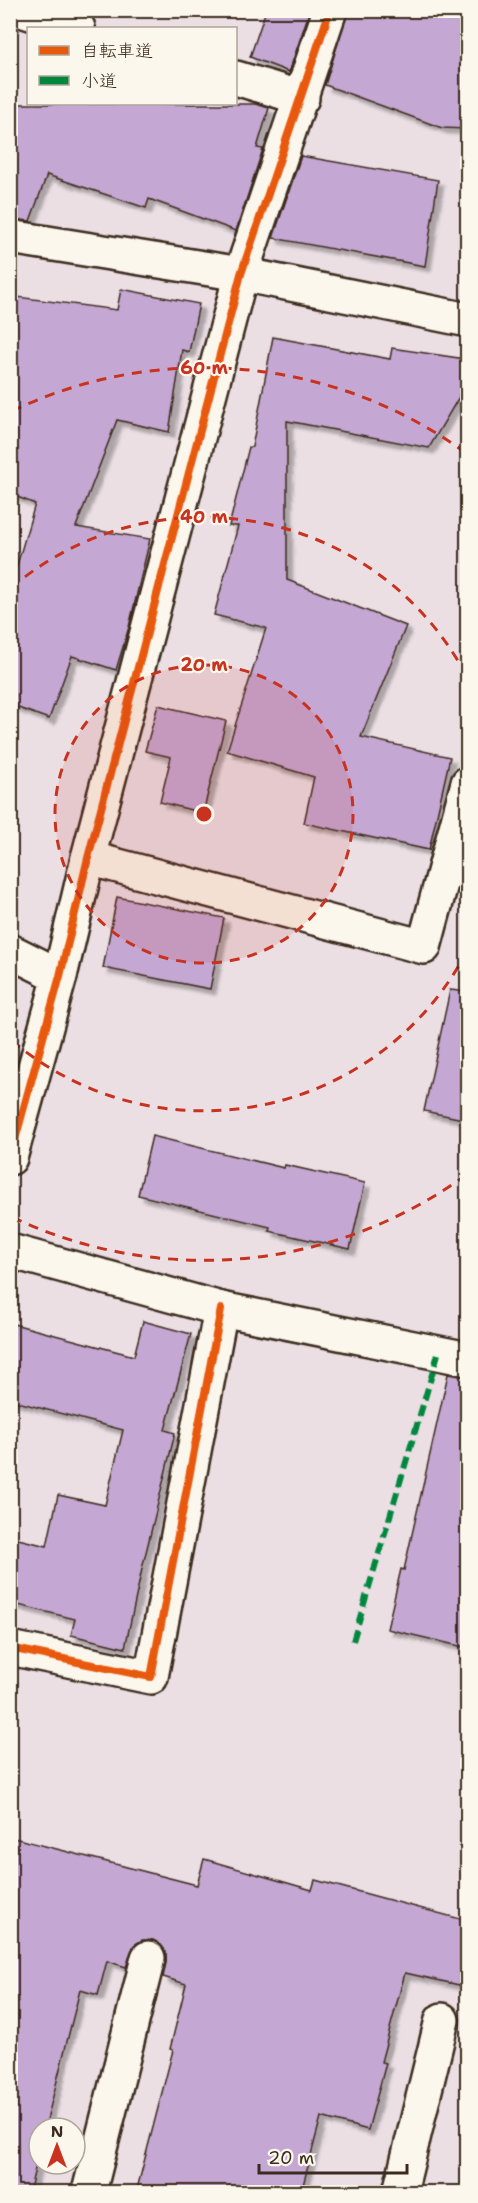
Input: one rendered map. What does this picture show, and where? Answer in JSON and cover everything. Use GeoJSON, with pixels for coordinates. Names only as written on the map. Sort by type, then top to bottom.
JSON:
{"type":"FeatureCollection","features":[{"type":"Feature","properties":{"kind":"street"},"geometry":{"type":"LineString","coordinates":[[10,32],[20,10],[75,27]]}},
{"type":"Feature","properties":{"kind":"street"},"geometry":{"type":"LineString","coordinates":[[10,1158],[60,976],[88,858],[241,274],[330,10]]}},
{"type":"Feature","properties":{"kind":"street"},"geometry":{"type":"LineString","coordinates":[[237,78],[302,98]]}},
{"type":"Feature","properties":{"kind":"street"},"geometry":{"type":"LineString","coordinates":[[10,237],[241,274],[468,320]]}},
{"type":"Feature","properties":{"kind":"street"},"geometry":{"type":"LineString","coordinates":[[88,858],[424,947],[468,783]]}},
{"type":"Feature","properties":{"kind":"street"},"geometry":{"type":"LineString","coordinates":[[10,951],[60,976]]}},
{"type":"Feature","properties":{"kind":"street"},"geometry":{"type":"LineString","coordinates":[[10,1251],[221,1309],[468,1359]]}},
{"type":"Feature","properties":{"kind":"street"},"geometry":{"type":"LineString","coordinates":[[10,1648],[151,1677],[221,1309]]}},
{"type":"Feature","properties":{"kind":"street"},"geometry":{"type":"LineString","coordinates":[[89,2193],[148,1958]]}},
{"type":"Feature","properties":{"kind":"street"},"geometry":{"type":"LineString","coordinates":[[400,2193],[442,2020]]}},
{"type":"Feature","properties":{"kind":"building"},"geometry":{"type":"Polygon","coordinates":[[[266,10],[310,10],[289,72],[250,57],[266,10]]]}},
{"type":"Feature","properties":{"kind":"building"},"geometry":{"type":"Polygon","coordinates":[[[348,10],[468,10],[467,129],[442,128],[325,85],[348,10]]]}},
{"type":"Feature","properties":{"kind":"building"},"geometry":{"type":"Polygon","coordinates":[[[10,104],[255,104],[269,108],[257,148],[263,149],[236,231],[149,199],[146,208],[47,175],[30,221],[10,219],[10,104]]]}},
{"type":"Feature","properties":{"kind":"building"},"geometry":{"type":"Polygon","coordinates":[[[301,156],[438,180],[425,266],[273,238],[301,156]]]}},
{"type":"Feature","properties":{"kind":"building"},"geometry":{"type":"Polygon","coordinates":[[[121,289],[199,304],[189,352],[182,350],[169,432],[117,420],[76,527],[150,539],[116,670],[72,656],[49,719],[10,705],[10,589],[35,504],[10,494],[10,296],[117,310],[121,289]]]}},
{"type":"Feature","properties":{"kind":"building"},"geometry":{"type":"Polygon","coordinates":[[[273,337],[390,359],[392,348],[465,359],[459,397],[429,448],[287,421],[287,580],[406,626],[361,737],[450,757],[429,850],[304,823],[314,777],[227,751],[266,628],[214,615],[238,526],[229,526],[249,447],[252,447],[273,337]]]}},
{"type":"Feature","properties":{"kind":"building"},"geometry":{"type":"Polygon","coordinates":[[[158,705],[226,721],[203,813],[160,802],[171,757],[145,751],[158,705]]]}},
{"type":"Feature","properties":{"kind":"building"},"geometry":{"type":"Polygon","coordinates":[[[117,897],[224,918],[210,989],[103,968],[117,897]]]}},
{"type":"Feature","properties":{"kind":"building"},"geometry":{"type":"Polygon","coordinates":[[[450,990],[468,992],[468,1120],[424,1111],[450,990]]]}},
{"type":"Feature","properties":{"kind":"building"},"geometry":{"type":"Polygon","coordinates":[[[152,1136],[284,1168],[285,1165],[365,1183],[350,1249],[269,1231],[270,1227],[138,1195],[152,1136]]]}},
{"type":"Feature","properties":{"kind":"building"},"geometry":{"type":"Polygon","coordinates":[[[143,1321],[191,1334],[165,1430],[175,1433],[125,1648],[71,1635],[75,1619],[10,1603],[10,1537],[47,1546],[58,1495],[105,1505],[123,1430],[10,1400],[10,1323],[134,1356],[143,1321]]]}},
{"type":"Feature","properties":{"kind":"building"},"geometry":{"type":"Polygon","coordinates":[[[448,1374],[468,1377],[468,1648],[387,1629],[401,1569],[404,1570],[448,1374]]]}},
{"type":"Feature","properties":{"kind":"building"},"geometry":{"type":"Polygon","coordinates":[[[10,1837],[197,1885],[204,1859],[312,1890],[315,1880],[468,1921],[468,1987],[405,1973],[381,2062],[386,2063],[368,2130],[321,2117],[301,2193],[136,2193],[173,2050],[170,2049],[186,1984],[163,1977],[166,1952],[153,1940],[142,1940],[134,1945],[126,1967],[107,1961],[98,1995],[80,1990],[48,2116],[27,2116],[27,2176],[33,2176],[29,2193],[10,2193],[10,1837]]]}},
{"type":"Feature","properties":{"kind":"marked path"},"geometry":{"type":"LineString","coordinates":[[353,1641],[438,1354]]}},
{"type":"Feature","properties":{"kind":"cycle path"},"geometry":{"type":"LineString","coordinates":[[10,1158],[60,976],[88,858],[241,274],[330,10]]}},
{"type":"Feature","properties":{"kind":"cycle path"},"geometry":{"type":"LineString","coordinates":[[10,1648],[151,1677],[221,1309]]}}]}
